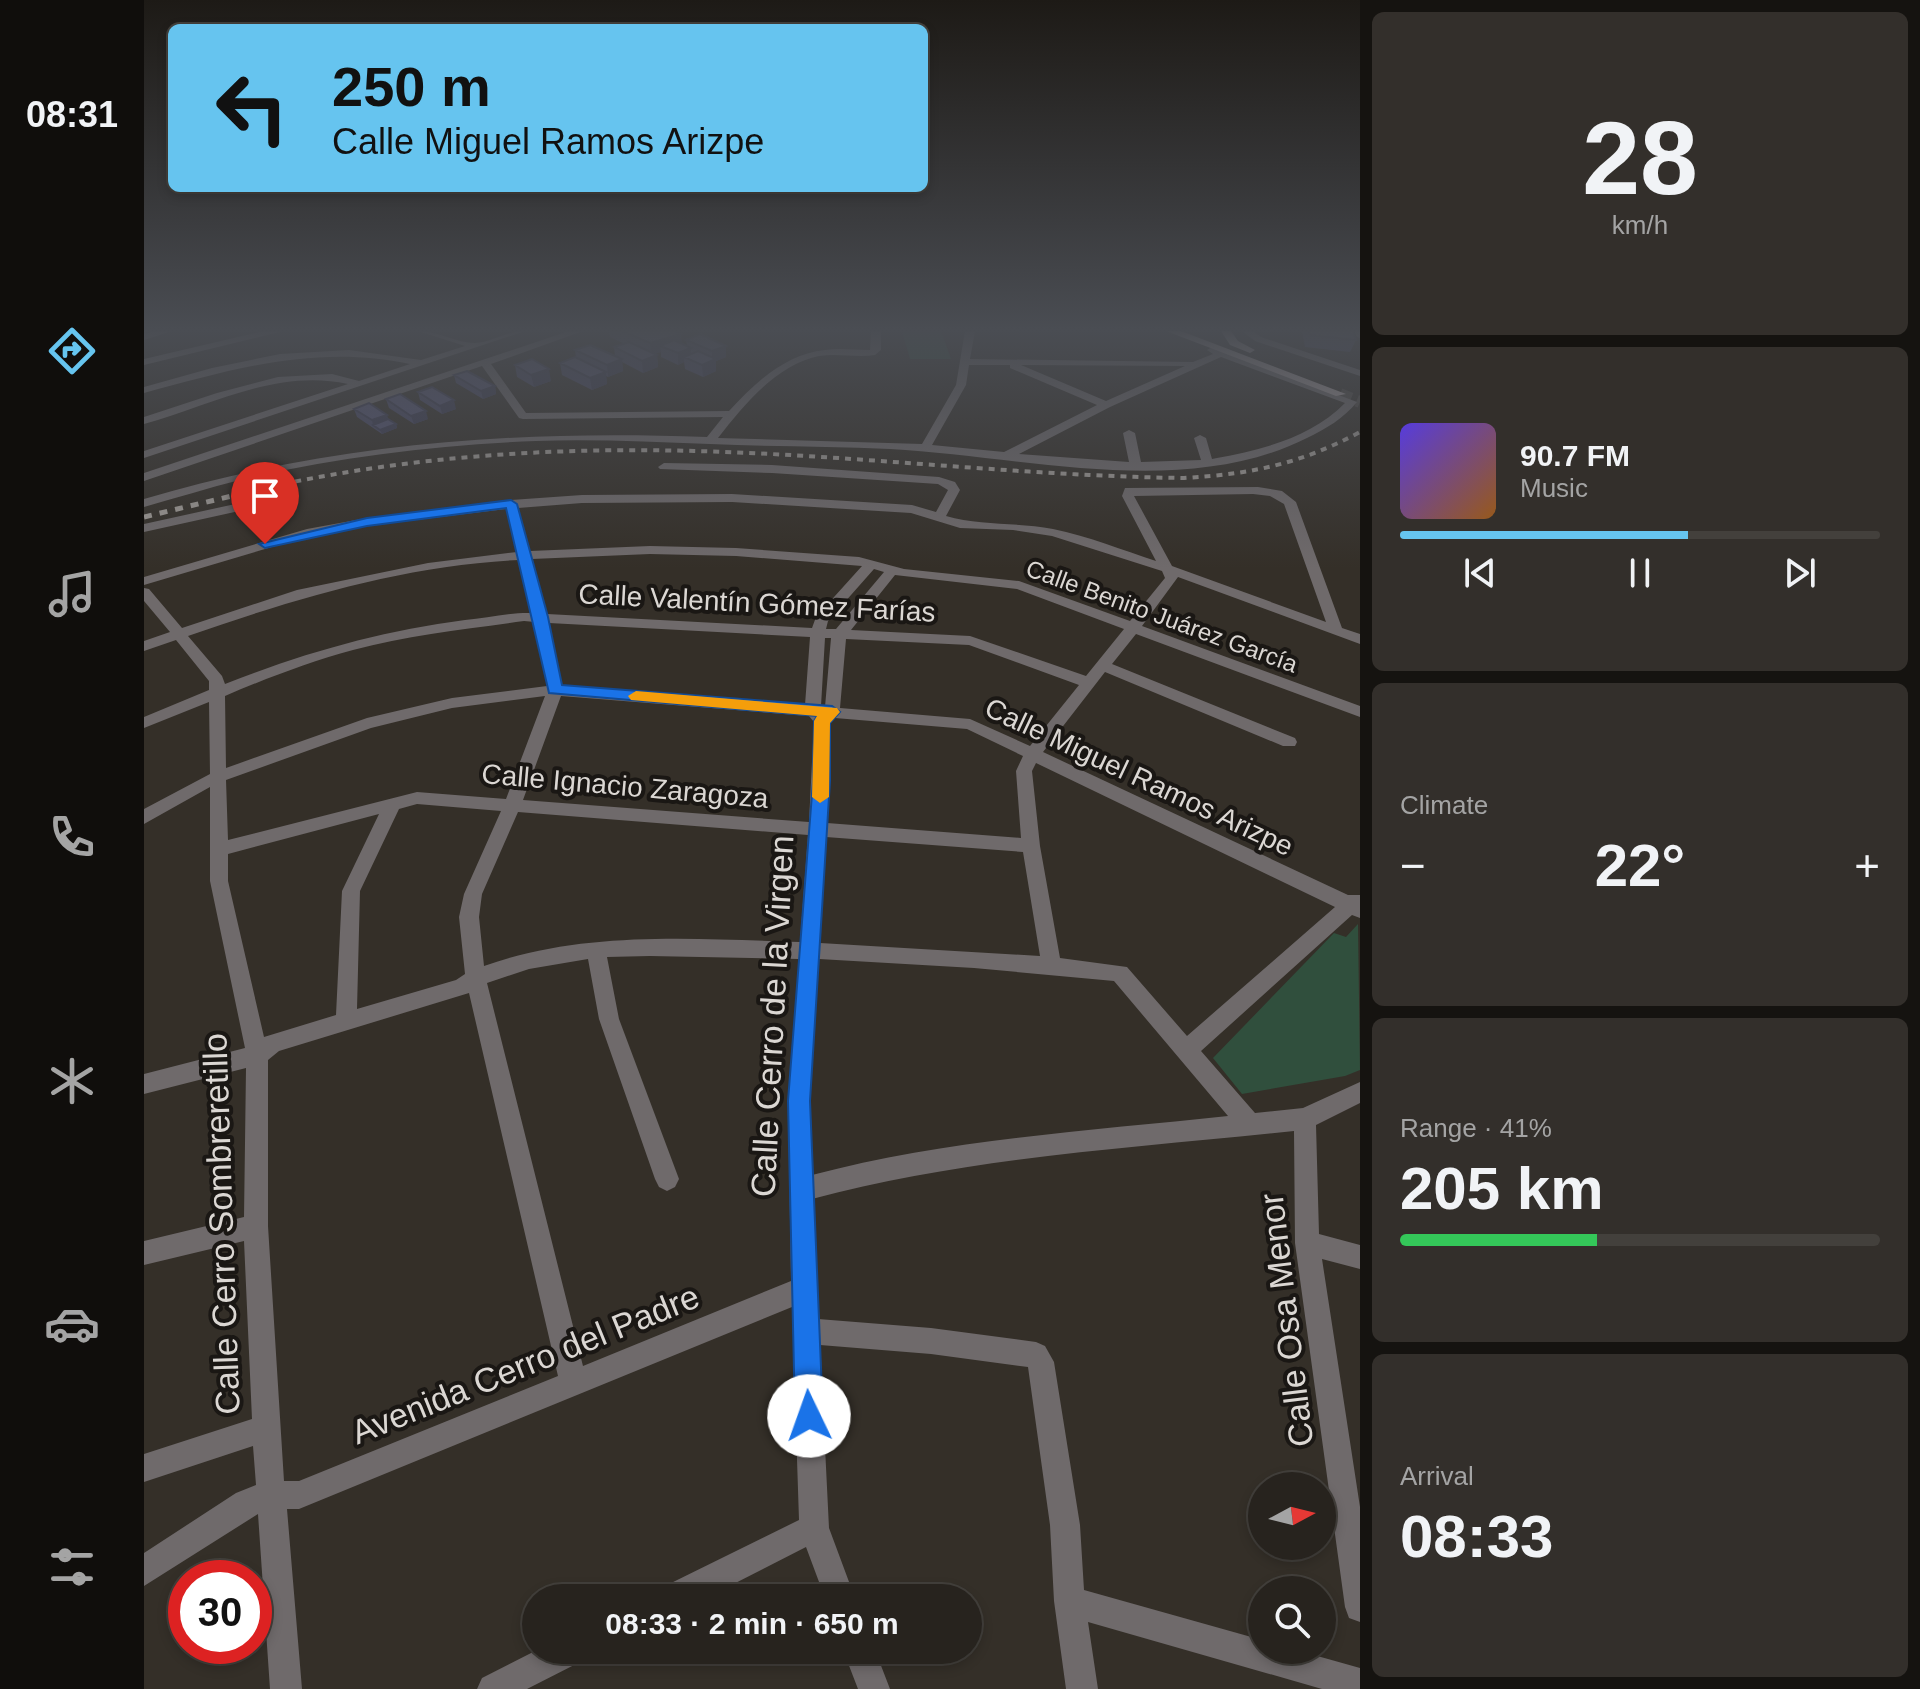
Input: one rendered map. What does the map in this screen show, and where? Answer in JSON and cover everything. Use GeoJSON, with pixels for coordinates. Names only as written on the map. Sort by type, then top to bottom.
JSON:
{"type":"FeatureCollection","features":[{"type":"Feature","properties":{"kind":"street"},"geometry":{"type":"LineString","coordinates":[[144,421],[183,410]]}},
{"type":"Feature","properties":{"kind":"street"},"geometry":{"type":"LineString","coordinates":[[144,455],[281,410]]}},
{"type":"Feature","properties":{"kind":"street"},"geometry":{"type":"LineString","coordinates":[[144,477],[345,410]]}},
{"type":"Feature","properties":{"kind":"street"},"geometry":{"type":"LineString","coordinates":[[519,410],[523,416],[731,414]]}},
{"type":"Feature","properties":{"kind":"street"},"geometry":{"type":"LineString","coordinates":[[710,441],[736,410]]}},
{"type":"Feature","properties":{"kind":"street"},"geometry":{"type":"LineString","coordinates":[[925,448],[947,410]]}},
{"type":"Feature","properties":{"kind":"street"},"geometry":{"type":"LineString","coordinates":[[1006,456],[1097,410]]}},
{"type":"Feature","properties":{"kind":"street"},"geometry":{"type":"LineString","coordinates":[[144,503],[242,476],[407,447],[584,437],[925,448],[1135,463],[1207,461],[1255,455],[1278,448],[1301,438],[1326,410]]}},
{"type":"Feature","properties":{"kind":"street"},"geometry":{"type":"LineString","coordinates":[[1129,433],[1135,463]]}},
{"type":"Feature","properties":{"kind":"street"},"geometry":{"type":"LineString","coordinates":[[1200,438],[1207,461]]}},
{"type":"Feature","properties":{"kind":"street"},"geometry":{"type":"LineString","coordinates":[[664,467],[772,469],[939,481],[951,485],[954,490],[939,518]]}},
{"type":"Feature","properties":{"kind":"street"},"geometry":{"type":"LineString","coordinates":[[159,472],[182,491]]}},
{"type":"Feature","properties":{"kind":"street"},"geometry":{"type":"LineString","coordinates":[[1051,965],[1031,846],[1024,771],[1033,753],[1172,578],[1128,496],[1129,491],[1272,491],[1290,502],[1336,630]]}},
{"type":"Feature","properties":{"kind":"street"},"geometry":{"type":"LineString","coordinates":[[144,581],[307,533],[380,520],[511,504],[654,496],[732,498],[912,509],[960,524],[1013,526],[1054,533],[1168,569],[1360,639]]}},
{"type":"Feature","properties":{"kind":"street"},"geometry":{"type":"LineString","coordinates":[[144,528],[285,497]]}},
{"type":"Feature","properties":{"kind":"street"},"geometry":{"type":"LineString","coordinates":[[511,504],[541,617],[555,690],[512,806],[473,894],[469,917],[475,977],[573,1381]]}},
{"type":"Feature","properties":{"kind":"street","name":"Calle Benito Juárez García"},"geometry":{"type":"LineString","coordinates":[[144,646],[297,594],[428,567],[525,557],[687,550],[872,563],[904,573],[1019,585],[1360,712]]}},
{"type":"Feature","properties":{"kind":"street"},"geometry":{"type":"LineString","coordinates":[[822,714],[818,633],[821,620],[872,563]]}},
{"type":"Feature","properties":{"kind":"street"},"geometry":{"type":"LineString","coordinates":[[822,714],[839,635],[893,569]]}},
{"type":"Feature","properties":{"kind":"street","name":"Calle Cerro Sombreretillo"},"geometry":{"type":"LineString","coordinates":[[144,592],[217,680],[219,881],[257,1055],[256,1226],[266,1428],[286,1689]]}},
{"type":"Feature","properties":{"kind":"street","name":"Calle Valentín Gómez Farías"},"geometry":{"type":"LineString","coordinates":[[144,723],[281,667],[373,641],[444,627],[541,617],[970,641],[1089,683]]}},
{"type":"Feature","properties":{"kind":"street"},"geometry":{"type":"LineString","coordinates":[[1103,666],[1289,742]]}},
{"type":"Feature","properties":{"kind":"street","name":"Calle Miguel Ramos Arizpe"},"geometry":{"type":"LineString","coordinates":[[144,817],[204,782],[367,723],[452,703],[555,690],[822,714],[953,720],[981,728],[1356,904]]}},
{"type":"Feature","properties":{"kind":"street","name":"Calle Cerro de la Virgen"},"geometry":{"type":"LineString","coordinates":[[822,714],[818,830],[799,1101],[800,1190],[814,1528],[835,1584]]}},
{"type":"Feature","properties":{"kind":"street","name":"Calle Ignacio Zaragoza"},"geometry":{"type":"LineString","coordinates":[[221,849],[393,803],[433,798],[1031,846]]}},
{"type":"Feature","properties":{"kind":"street"},"geometry":{"type":"LineString","coordinates":[[346,1022],[351,891],[393,803]]}},
{"type":"Feature","properties":{"kind":"street"},"geometry":{"type":"LineString","coordinates":[[1188,1049],[1356,904]]}},
{"type":"Feature","properties":{"kind":"street"},"geometry":{"type":"LineString","coordinates":[[596,950],[609,1019],[667,1179]]}},
{"type":"Feature","properties":{"kind":"street"},"geometry":{"type":"LineString","coordinates":[[144,1084],[257,1055],[273,1043],[462,987],[475,977],[558,954],[596,950],[808,950],[1051,965],[1120,973],[1250,1125]]}},
{"type":"Feature","properties":{"kind":"street"},"geometry":{"type":"LineString","coordinates":[[800,1190],[849,1177],[986,1153],[1305,1119],[1360,1092]]}},
{"type":"Feature","properties":{"kind":"street","name":"Calle Osa Menor"},"geometry":{"type":"LineString","coordinates":[[1305,1119],[1307,1243],[1360,1607]]}},
{"type":"Feature","properties":{"kind":"street"},"geometry":{"type":"LineString","coordinates":[[144,1253],[256,1226]]}},
{"type":"Feature","properties":{"kind":"street"},"geometry":{"type":"LineString","coordinates":[[1307,1243],[1360,1257]]}},
{"type":"Feature","properties":{"kind":"street","name":"Avenida Cerro del Padre"},"geometry":{"type":"LineString","coordinates":[[144,1571],[246,1503],[271,1495],[299,1495],[804,1289]]}},
{"type":"Feature","properties":{"kind":"street"},"geometry":{"type":"LineString","coordinates":[[804,1331],[931,1341],[1036,1355],[1041,1362],[1065,1525],[1069,1601],[1082,1689]]}},
{"type":"Feature","properties":{"kind":"street"},"geometry":{"type":"LineString","coordinates":[[144,1468],[266,1428]]}},
{"type":"Feature","properties":{"kind":"street"},"geometry":{"type":"LineString","coordinates":[[702,1584],[814,1528]]}},
{"type":"Feature","properties":{"kind":"street"},"geometry":{"type":"LineString","coordinates":[[1069,1601],[1360,1684]]}},
{"type":"Feature","properties":{"kind":"street"},"geometry":{"type":"LineString","coordinates":[[493,1689],[543,1664]]}},
{"type":"Feature","properties":{"kind":"street"},"geometry":{"type":"LineString","coordinates":[[864,1664],[874,1689]]}},
{"type":"Feature","properties":{"kind":"green space"},"geometry":{"type":"Polygon","coordinates":[[[1358,924],[1360,1070],[1345,1076],[1242,1094],[1213,1058],[1334,933],[1346,937],[1358,924]]]}},
{"type":"Feature","properties":{"kind":"building"},"geometry":{"type":"Polygon","coordinates":[[[355,410],[379,410],[387,415],[372,420],[355,410]]]}},
{"type":"Feature","properties":{"kind":"building"},"geometry":{"type":"Polygon","coordinates":[[[402,410],[426,411],[411,416],[402,410]]]}},
{"type":"Feature","properties":{"kind":"building"},"geometry":{"type":"Polygon","coordinates":[[[388,419],[396,424],[380,430],[373,425],[388,419]]]}},
{"type":"Feature","properties":{"kind":"railway"},"geometry":{"type":"LineString","coordinates":[[265,488],[367,469],[476,456],[639,450],[755,453],[1061,474],[1184,478],[1275,466],[1317,452],[1360,432]]}},
{"type":"Feature","properties":{"kind":"railway"},"geometry":{"type":"LineString","coordinates":[[265,488],[269,487]]}},
{"type":"Feature","properties":{"kind":"railway"},"geometry":{"type":"LineString","coordinates":[[144,517],[265,488]]}},
{"type":"Feature","properties":{"kind":"railway"},"geometry":{"type":"LineString","coordinates":[[260,489],[265,488]]}},
{"type":"Feature","properties":{"kind":"slow traffic"},"geometry":{"type":"LineString","coordinates":[[636,696],[832,712],[822,721],[820,797]]}},
{"type":"Feature","properties":{"kind":"route"},"geometry":{"type":"LineString","coordinates":[[265,544],[367,522],[511,504],[541,617],[555,690],[832,712],[822,721],[821,781],[799,1101],[809,1416]]}}]}
